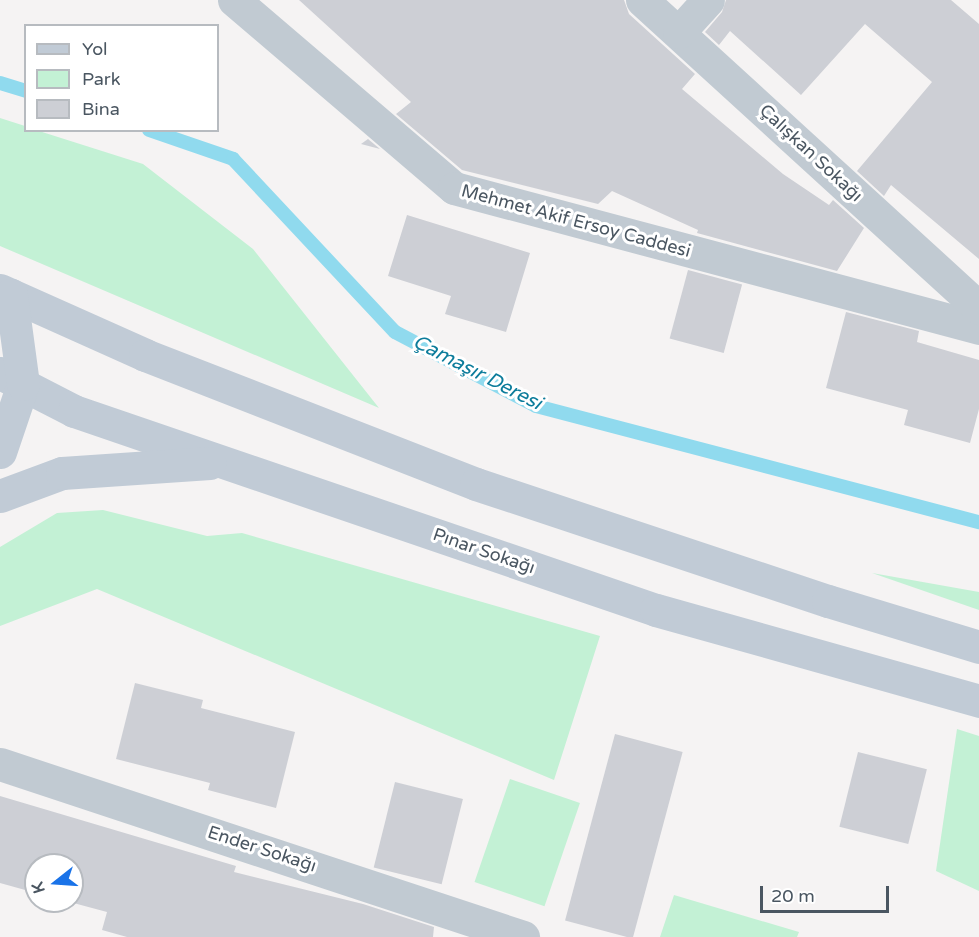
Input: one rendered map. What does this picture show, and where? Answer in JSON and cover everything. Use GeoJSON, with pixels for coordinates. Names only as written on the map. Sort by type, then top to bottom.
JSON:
{"type":"FeatureCollection","features":[{"type":"Feature","properties":{"kind":"main road"},"geometry":{"type":"LineString","coordinates":[[0,452],[11,378],[6,292],[145,355],[476,484],[828,601],[979,647]]}},
{"type":"Feature","properties":{"kind":"main road","name":"Pınar Sokağı"},"geometry":{"type":"LineString","coordinates":[[11,378],[74,411],[656,610],[979,701]]}},
{"type":"Feature","properties":{"kind":"main road"},"geometry":{"type":"LineString","coordinates":[[0,496],[62,473],[225,462]]}},
{"type":"Feature","properties":{"kind":"street","name":"Mehmet Akif Ersoy Caddesi"},"geometry":{"type":"LineString","coordinates":[[234,0],[454,188],[979,328]]}},
{"type":"Feature","properties":{"kind":"street","name":"Çalışkan Sokağı"},"geometry":{"type":"LineString","coordinates":[[642,0],[979,308]]}},
{"type":"Feature","properties":{"kind":"street"},"geometry":{"type":"LineString","coordinates":[[679,32],[708,0]]}},
{"type":"Feature","properties":{"kind":"street","name":"Ender Sokağı"},"geometry":{"type":"LineString","coordinates":[[0,764],[523,937]]}},
{"type":"Feature","properties":{"kind":"green space"},"geometry":{"type":"Polygon","coordinates":[[[0,118],[24,126],[24,132],[42,132],[143,164],[253,249],[379,408],[0,246],[0,118]]]}},
{"type":"Feature","properties":{"kind":"green space"},"geometry":{"type":"Polygon","coordinates":[[[103,510],[207,536],[242,533],[600,636],[554,780],[97,589],[0,626],[0,547],[57,513],[103,510]]]}},
{"type":"Feature","properties":{"kind":"green space"},"geometry":{"type":"Polygon","coordinates":[[[872,573],[979,592],[979,610],[872,573]]]}},
{"type":"Feature","properties":{"kind":"green space"},"geometry":{"type":"Polygon","coordinates":[[[957,729],[979,736],[979,891],[936,871],[957,729]]]}},
{"type":"Feature","properties":{"kind":"green space"},"geometry":{"type":"Polygon","coordinates":[[[510,779],[580,803],[544,906],[475,882],[510,779]]]}},
{"type":"Feature","properties":{"kind":"green space"},"geometry":{"type":"Polygon","coordinates":[[[674,895],[799,932],[797,937],[660,937],[674,895]]]}},
{"type":"Feature","properties":{"kind":"building"},"geometry":{"type":"Polygon","coordinates":[[[299,0],[624,0],[629,14],[695,74],[682,89],[783,174],[829,205],[833,200],[864,228],[837,271],[697,233],[698,230],[612,191],[598,204],[462,170],[396,114],[411,102],[299,0]]]}},
{"type":"Feature","properties":{"kind":"building"},"geometry":{"type":"Polygon","coordinates":[[[726,0],[951,0],[979,24],[979,259],[891,185],[884,196],[857,171],[932,82],[865,24],[801,95],[730,31],[719,45],[705,32],[722,12],[726,0]]]}},
{"type":"Feature","properties":{"kind":"building"},"geometry":{"type":"Polygon","coordinates":[[[368,139],[380,149],[361,144],[368,139]]]}},
{"type":"Feature","properties":{"kind":"building"},"geometry":{"type":"Polygon","coordinates":[[[407,215],[530,253],[506,332],[445,314],[451,296],[388,276],[407,215]]]}},
{"type":"Feature","properties":{"kind":"building"},"geometry":{"type":"Polygon","coordinates":[[[688,270],[742,284],[724,353],[670,339],[688,270]]]}},
{"type":"Feature","properties":{"kind":"building"},"geometry":{"type":"Polygon","coordinates":[[[846,312],[919,331],[917,342],[979,360],[979,409],[970,443],[904,425],[908,410],[826,388],[846,312]]]}},
{"type":"Feature","properties":{"kind":"building"},"geometry":{"type":"Polygon","coordinates":[[[135,683],[203,700],[201,708],[295,732],[276,808],[208,790],[210,783],[116,759],[135,683]]]}},
{"type":"Feature","properties":{"kind":"building"},"geometry":{"type":"Polygon","coordinates":[[[615,734],[683,752],[633,937],[565,920],[615,734]]]}},
{"type":"Feature","properties":{"kind":"building"},"geometry":{"type":"Polygon","coordinates":[[[858,752],[927,769],[908,844],[839,827],[858,752]]]}},
{"type":"Feature","properties":{"kind":"building"},"geometry":{"type":"Polygon","coordinates":[[[395,782],[463,799],[442,884],[374,867],[395,782]]]}},
{"type":"Feature","properties":{"kind":"building"},"geometry":{"type":"Polygon","coordinates":[[[0,796],[236,866],[234,872],[363,904],[434,927],[433,937],[127,937],[102,930],[107,912],[84,906],[84,853],[24,853],[24,890],[0,883],[0,796]]]}},
{"type":"Feature","properties":{"kind":"waterway","name":"Çamaşır Deresi"},"geometry":{"type":"LineString","coordinates":[[0,83],[24,90]]}},
{"type":"Feature","properties":{"kind":"waterway","name":"Çamaşır Deresi"},"geometry":{"type":"LineString","coordinates":[[155,132],[233,159],[395,332],[536,406],[979,522]]}}]}
